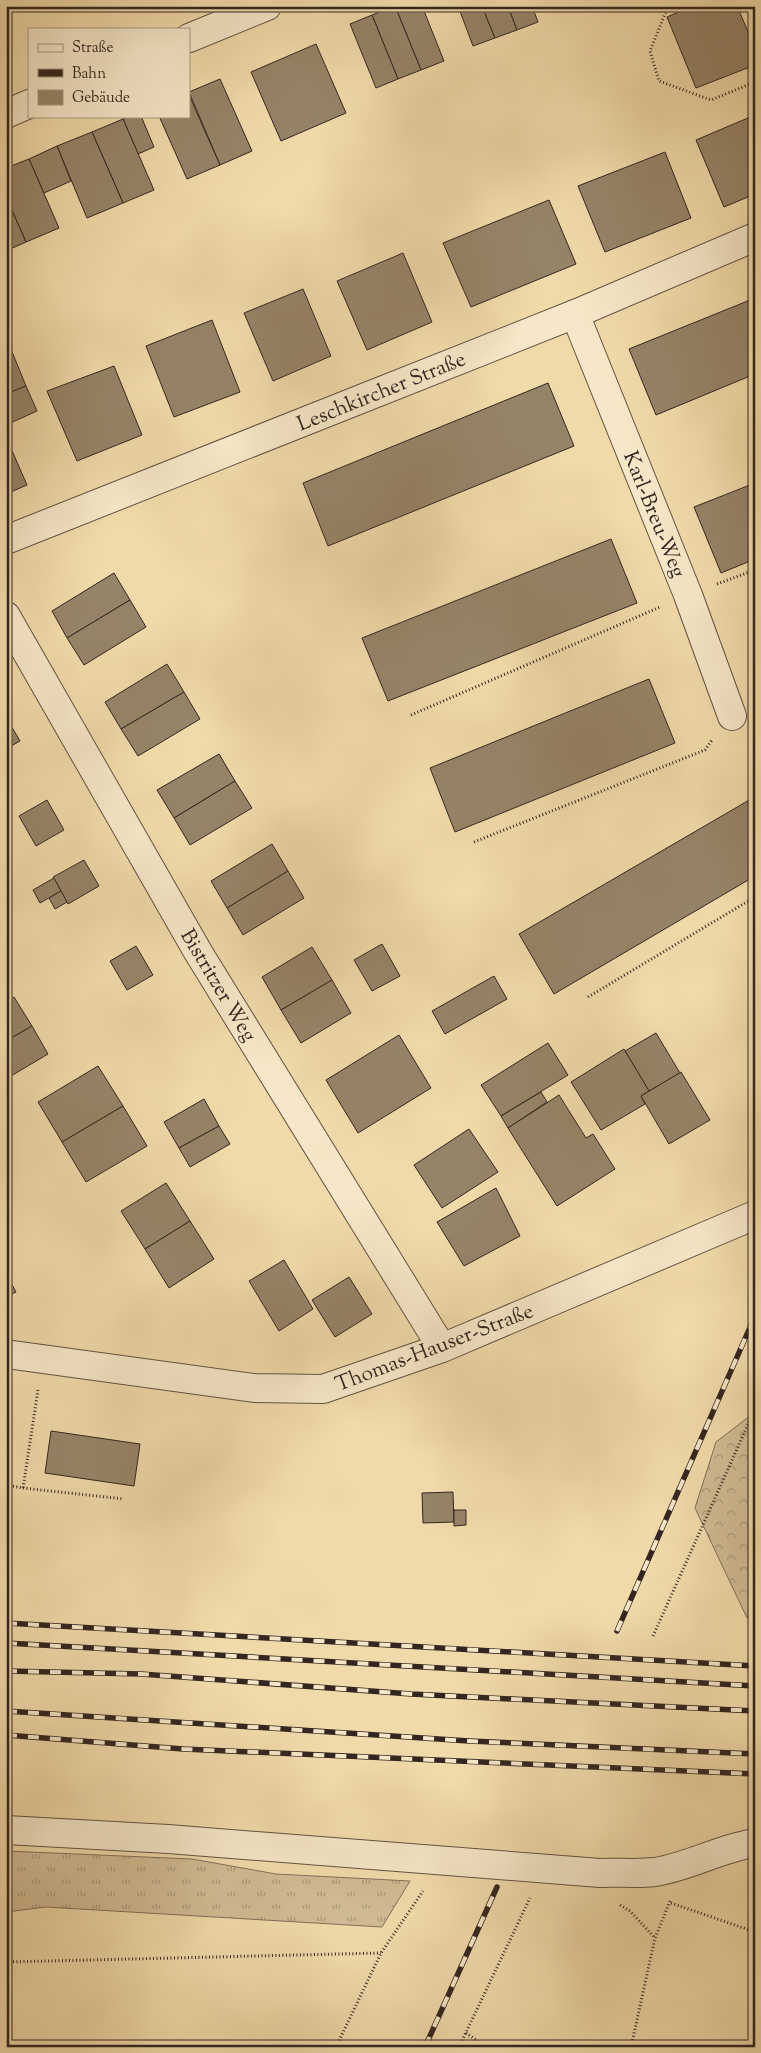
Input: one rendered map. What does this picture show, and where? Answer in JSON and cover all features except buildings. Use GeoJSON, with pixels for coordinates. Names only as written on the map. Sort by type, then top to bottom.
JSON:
{"type":"FeatureCollection","features":[{"type":"Feature","properties":{"kind":"street"},"geometry":{"type":"LineString","coordinates":[[190,38],[267,6]]}},
{"type":"Feature","properties":{"kind":"street"},"geometry":{"type":"LineString","coordinates":[[6,114],[28,104]]}},
{"type":"Feature","properties":{"kind":"street","name":"Leschkircher Straße"},"geometry":{"type":"LineString","coordinates":[[6,540],[575,314],[755,237]]}},
{"type":"Feature","properties":{"kind":"street","name":"Karl-Breu-Weg"},"geometry":{"type":"LineString","coordinates":[[575,314],[688,596],[732,716]]}},
{"type":"Feature","properties":{"kind":"street","name":"Bistritzer Weg"},"geometry":{"type":"LineString","coordinates":[[6,616],[198,952],[442,1348]]}},
{"type":"Feature","properties":{"kind":"street","name":"Thomas-Hauser-Straße"},"geometry":{"type":"LineString","coordinates":[[6,1354],[254,1388],[323,1389],[442,1348],[755,1215]]}},
{"type":"Feature","properties":{"kind":"street"},"geometry":{"type":"LineString","coordinates":[[6,1830],[178,1840],[600,1873],[654,1872],[681,1865],[732,1846],[755,1843]]}},
{"type":"Feature","properties":{"kind":"path"},"geometry":{"type":"LineString","coordinates":[[668,6],[650,51],[659,81],[711,100],[755,82]]}},
{"type":"Feature","properties":{"kind":"path"},"geometry":{"type":"LineString","coordinates":[[411,715],[688,596],[755,570]]}},
{"type":"Feature","properties":{"kind":"path"},"geometry":{"type":"LineString","coordinates":[[474,842],[704,750],[732,716]]}},
{"type":"Feature","properties":{"kind":"path"},"geometry":{"type":"LineString","coordinates":[[588,998],[755,897]]}},
{"type":"Feature","properties":{"kind":"path"},"geometry":{"type":"LineString","coordinates":[[23,1488],[43,1359]]}},
{"type":"Feature","properties":{"kind":"path"},"geometry":{"type":"LineString","coordinates":[[653,1636],[755,1409]]}},
{"type":"Feature","properties":{"kind":"path"},"geometry":{"type":"LineString","coordinates":[[6,1485],[124,1498]]}},
{"type":"Feature","properties":{"kind":"path"},"geometry":{"type":"LineString","coordinates":[[654,1872],[671,1903],[755,1932]]}},
{"type":"Feature","properties":{"kind":"path"},"geometry":{"type":"LineString","coordinates":[[336,2047],[382,1953],[427,1885]]}},
{"type":"Feature","properties":{"kind":"path"},"geometry":{"type":"LineString","coordinates":[[459,2047],[534,1892]]}},
{"type":"Feature","properties":{"kind":"path"},"geometry":{"type":"LineString","coordinates":[[631,2047],[655,1938],[671,1903]]}},
{"type":"Feature","properties":{"kind":"path"},"geometry":{"type":"LineString","coordinates":[[6,1962],[382,1953]]}},
{"type":"Feature","properties":{"kind":"path"},"geometry":{"type":"LineString","coordinates":[[466,2033],[486,2047]]}},
{"type":"Feature","properties":{"kind":"green space"},"geometry":{"type":"Polygon","coordinates":[[[755,1412],[755,1618],[747,1618],[695,1508],[716,1442],[755,1412]]]}},
{"type":"Feature","properties":{"kind":"green space"},"geometry":{"type":"Polygon","coordinates":[[[6,1851],[192,1859],[276,1874],[410,1881],[382,1927],[46,1907],[6,1912],[6,1851]]]}},
{"type":"Feature","properties":{"kind":"railway"},"geometry":{"type":"LineString","coordinates":[[617,1631],[755,1316]]}},
{"type":"Feature","properties":{"kind":"railway"},"geometry":{"type":"LineString","coordinates":[[6,1623],[755,1666]]}},
{"type":"Feature","properties":{"kind":"railway"},"geometry":{"type":"LineString","coordinates":[[6,1643],[755,1686]]}},
{"type":"Feature","properties":{"kind":"railway"},"geometry":{"type":"LineString","coordinates":[[6,1671],[141,1674],[411,1694],[755,1711]]}},
{"type":"Feature","properties":{"kind":"railway"},"geometry":{"type":"LineString","coordinates":[[6,1711],[469,1741],[755,1754]]}},
{"type":"Feature","properties":{"kind":"railway"},"geometry":{"type":"LineString","coordinates":[[6,1735],[183,1749],[755,1774]]}},
{"type":"Feature","properties":{"kind":"railway"},"geometry":{"type":"LineString","coordinates":[[425,2047],[497,1887]]}}]}
